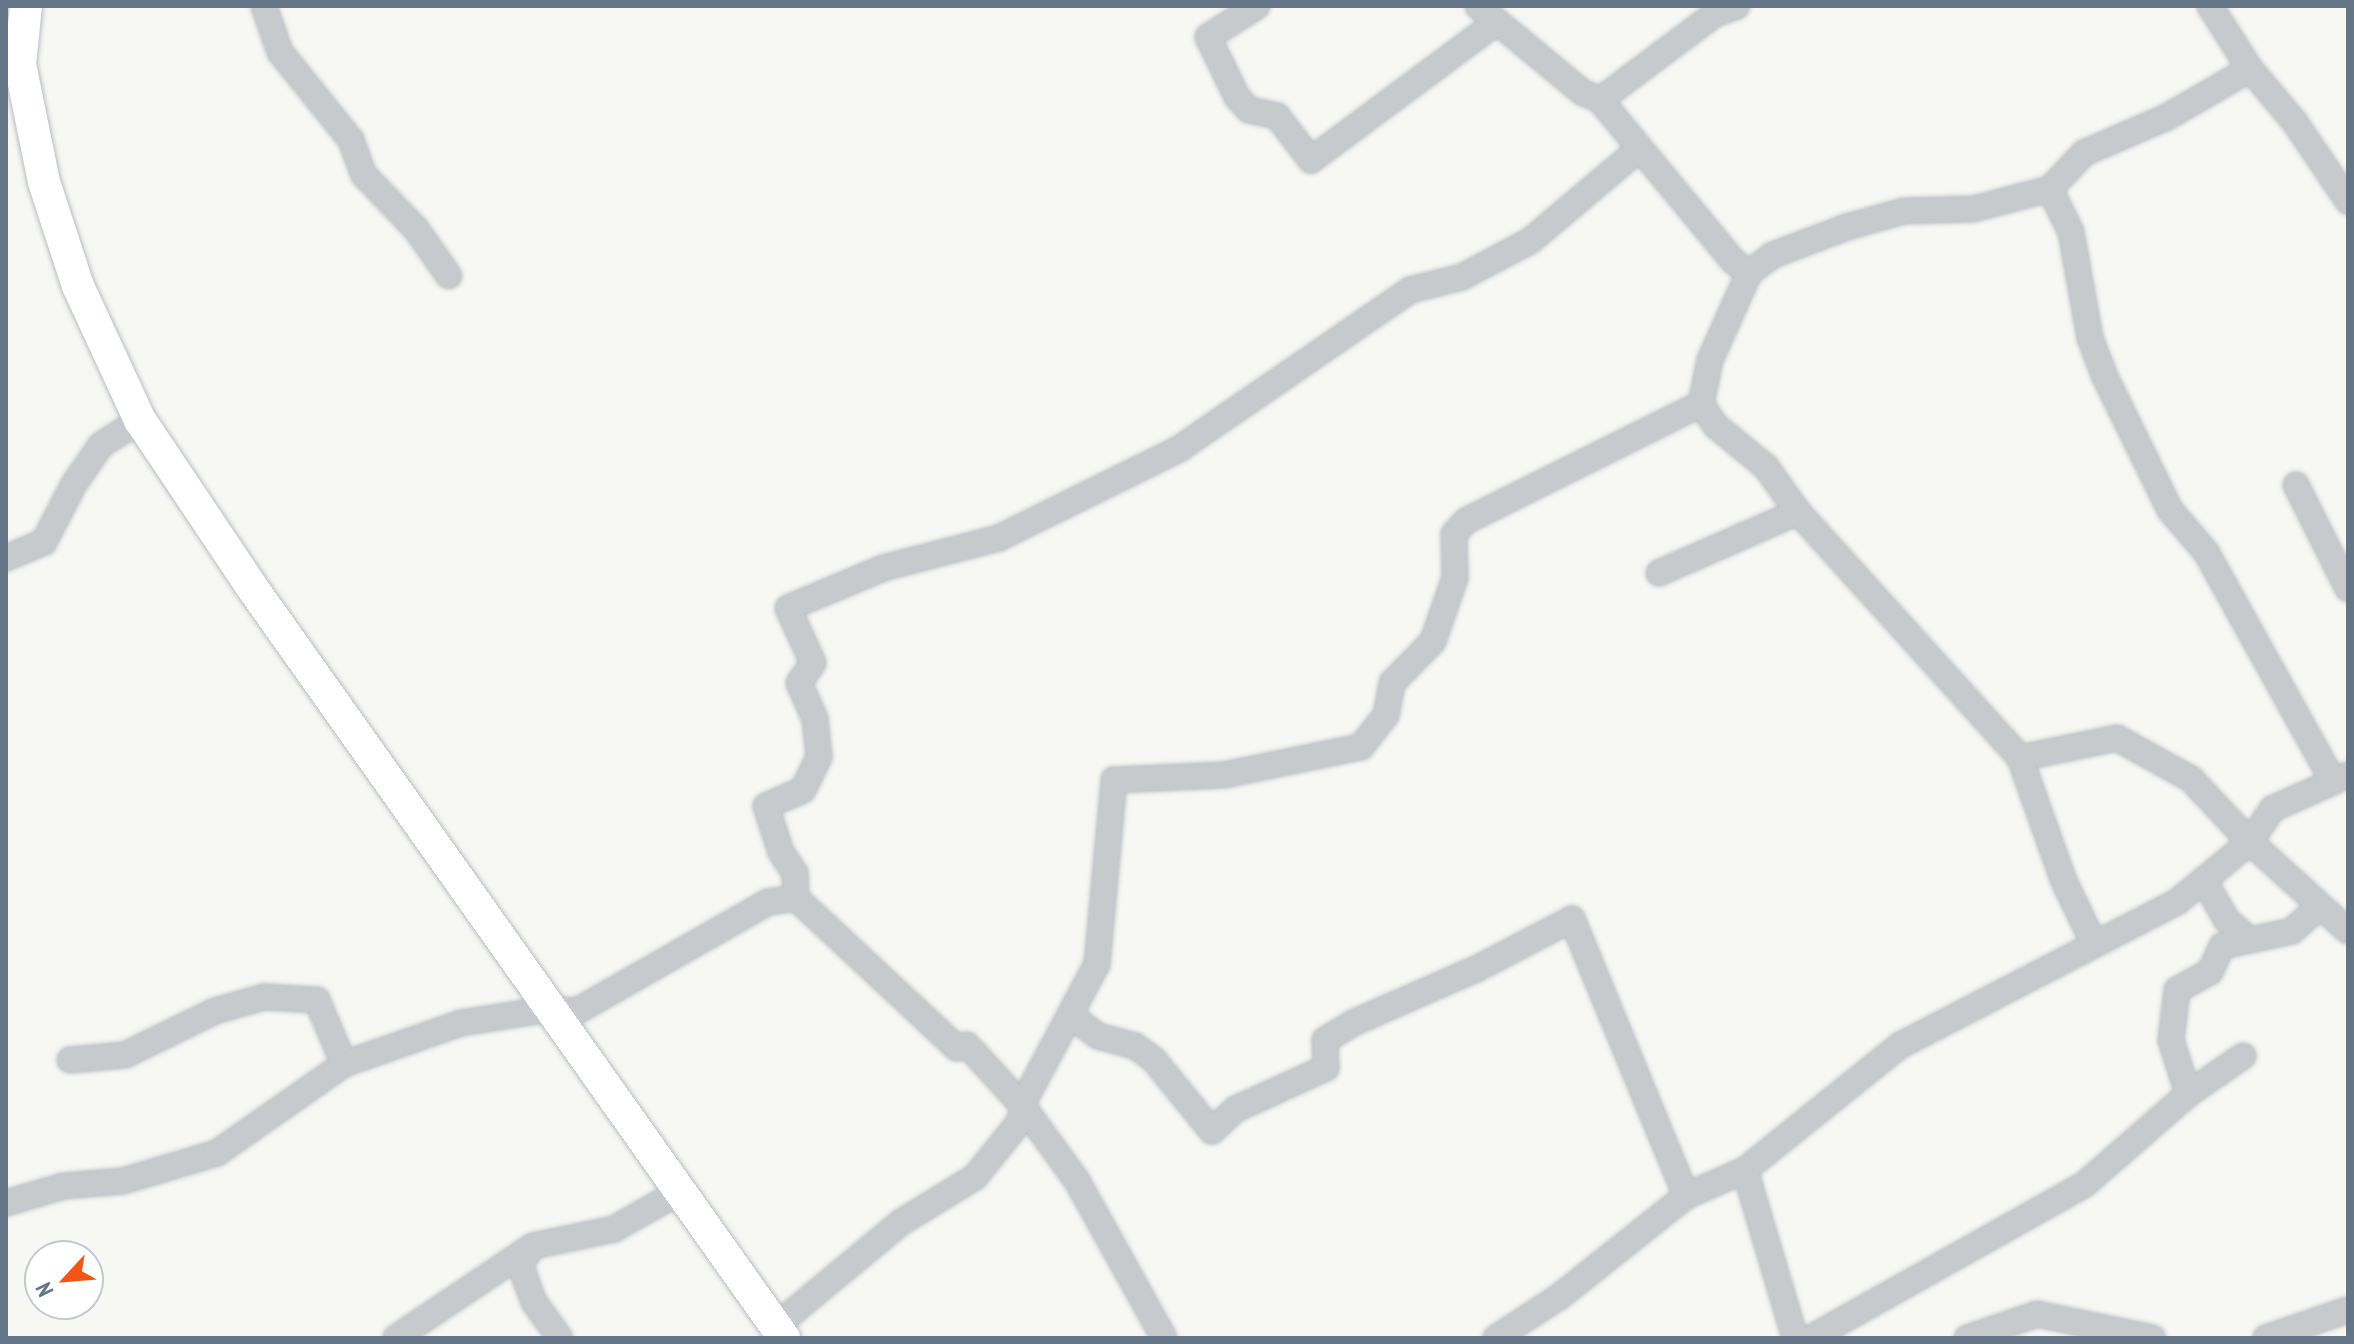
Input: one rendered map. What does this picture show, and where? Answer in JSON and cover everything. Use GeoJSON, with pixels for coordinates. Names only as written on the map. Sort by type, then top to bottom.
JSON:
{"type":"FeatureCollection","features":[{"type":"Feature","properties":{"kind":"main road"},"geometry":{"type":"LineString","coordinates":[[26,6],[13,65],[44,182],[73,271],[140,420],[549,1009],[780,1332]]}},
{"type":"Feature","properties":{"kind":"street"},"geometry":{"type":"LineString","coordinates":[[264,6],[280,52],[351,140],[364,175],[416,229],[449,276]]}},
{"type":"Feature","properties":{"kind":"street"},"geometry":{"type":"LineString","coordinates":[[1257,6],[1208,37],[1237,97],[1249,110],[1277,116],[1311,160],[1486,15],[1582,92],[1600,100],[1638,150],[1733,261],[1749,273]]}},
{"type":"Feature","properties":{"kind":"street"},"geometry":{"type":"LineString","coordinates":[[1600,100],[1690,32],[1737,6]]}},
{"type":"Feature","properties":{"kind":"street"},"geometry":{"type":"LineString","coordinates":[[2210,6],[2250,69],[2294,121],[2348,201]]}},
{"type":"Feature","properties":{"kind":"street"},"geometry":{"type":"LineString","coordinates":[[2093,942],[2063,879],[2020,758],[1798,512],[1766,467],[1716,426],[1701,404],[1710,360],[1749,273],[1773,255],[1847,227],[1904,211],[1973,209],[2050,189],[2084,153],[2167,117],[2250,69]]}},
{"type":"Feature","properties":{"kind":"street"},"geometry":{"type":"LineString","coordinates":[[1164,1338],[1077,1181],[1022,1105],[967,1045],[957,1048],[796,898],[795,873],[781,852],[766,806],[803,790],[819,757],[815,719],[799,683],[813,663],[788,608],[869,573],[999,538],[1179,449],[1410,290],[1462,277],[1530,241],[1638,150]]}},
{"type":"Feature","properties":{"kind":"street"},"geometry":{"type":"LineString","coordinates":[[1496,1338],[1559,1297],[1686,1196],[1745,1170],[1899,1046],[2093,942],[2177,902],[2250,842],[2272,809],[2341,778],[2206,552],[2170,510],[2104,375],[2090,338],[2071,232],[2050,189]]}},
{"type":"Feature","properties":{"kind":"street"},"geometry":{"type":"LineString","coordinates":[[780,1332],[900,1223],[975,1177],[1021,1120],[1022,1105],[1097,964],[1114,780],[1224,775],[1361,747],[1386,715],[1392,683],[1433,641],[1455,578],[1454,534],[1466,521],[1701,404]]}},
{"type":"Feature","properties":{"kind":"street"},"geometry":{"type":"LineString","coordinates":[[6,558],[44,542],[74,484],[101,445],[140,420]]}},
{"type":"Feature","properties":{"kind":"street"},"geometry":{"type":"LineString","coordinates":[[2296,485],[2348,589]]}},
{"type":"Feature","properties":{"kind":"street"},"geometry":{"type":"LineString","coordinates":[[1659,573],[1798,512]]}},
{"type":"Feature","properties":{"kind":"street"},"geometry":{"type":"LineString","coordinates":[[2020,758],[2117,738],[2191,779],[2250,842],[2348,931]]}},
{"type":"Feature","properties":{"kind":"street"},"geometry":{"type":"LineString","coordinates":[[2204,880],[2226,919],[2248,939]]}},
{"type":"Feature","properties":{"kind":"street"},"geometry":{"type":"LineString","coordinates":[[6,1203],[63,1186],[123,1181],[217,1153],[344,1064],[461,1023],[549,1009],[577,1011],[768,902],[796,898]]}},
{"type":"Feature","properties":{"kind":"street"},"geometry":{"type":"LineString","coordinates":[[2188,1094],[2171,1040],[2177,990],[2210,972],[2222,946],[2292,931],[2311,914],[2316,902]]}},
{"type":"Feature","properties":{"kind":"street"},"geometry":{"type":"LineString","coordinates":[[1070,1015],[1098,1036],[1135,1046],[1154,1060],[1212,1131],[1236,1109],[1326,1068],[1325,1040],[1353,1023],[1476,969],[1572,919],[1686,1196]]}},
{"type":"Feature","properties":{"kind":"street"},"geometry":{"type":"LineString","coordinates":[[70,1060],[125,1055],[215,1011],[264,997],[317,1000],[344,1064]]}},
{"type":"Feature","properties":{"kind":"street"},"geometry":{"type":"LineString","coordinates":[[1811,1338],[2085,1184],[2188,1094],[2243,1056]]}},
{"type":"Feature","properties":{"kind":"street"},"geometry":{"type":"LineString","coordinates":[[1745,1170],[1795,1338]]}},
{"type":"Feature","properties":{"kind":"street"},"geometry":{"type":"LineString","coordinates":[[396,1338],[533,1246],[614,1229],[679,1192]]}},
{"type":"Feature","properties":{"kind":"street"},"geometry":{"type":"LineString","coordinates":[[533,1246],[520,1264],[534,1302],[560,1338]]}},
{"type":"Feature","properties":{"kind":"street"},"geometry":{"type":"LineString","coordinates":[[2266,1338],[2348,1310]]}},
{"type":"Feature","properties":{"kind":"street"},"geometry":{"type":"LineString","coordinates":[[1967,1338],[2037,1314],[2153,1338]]}}]}
